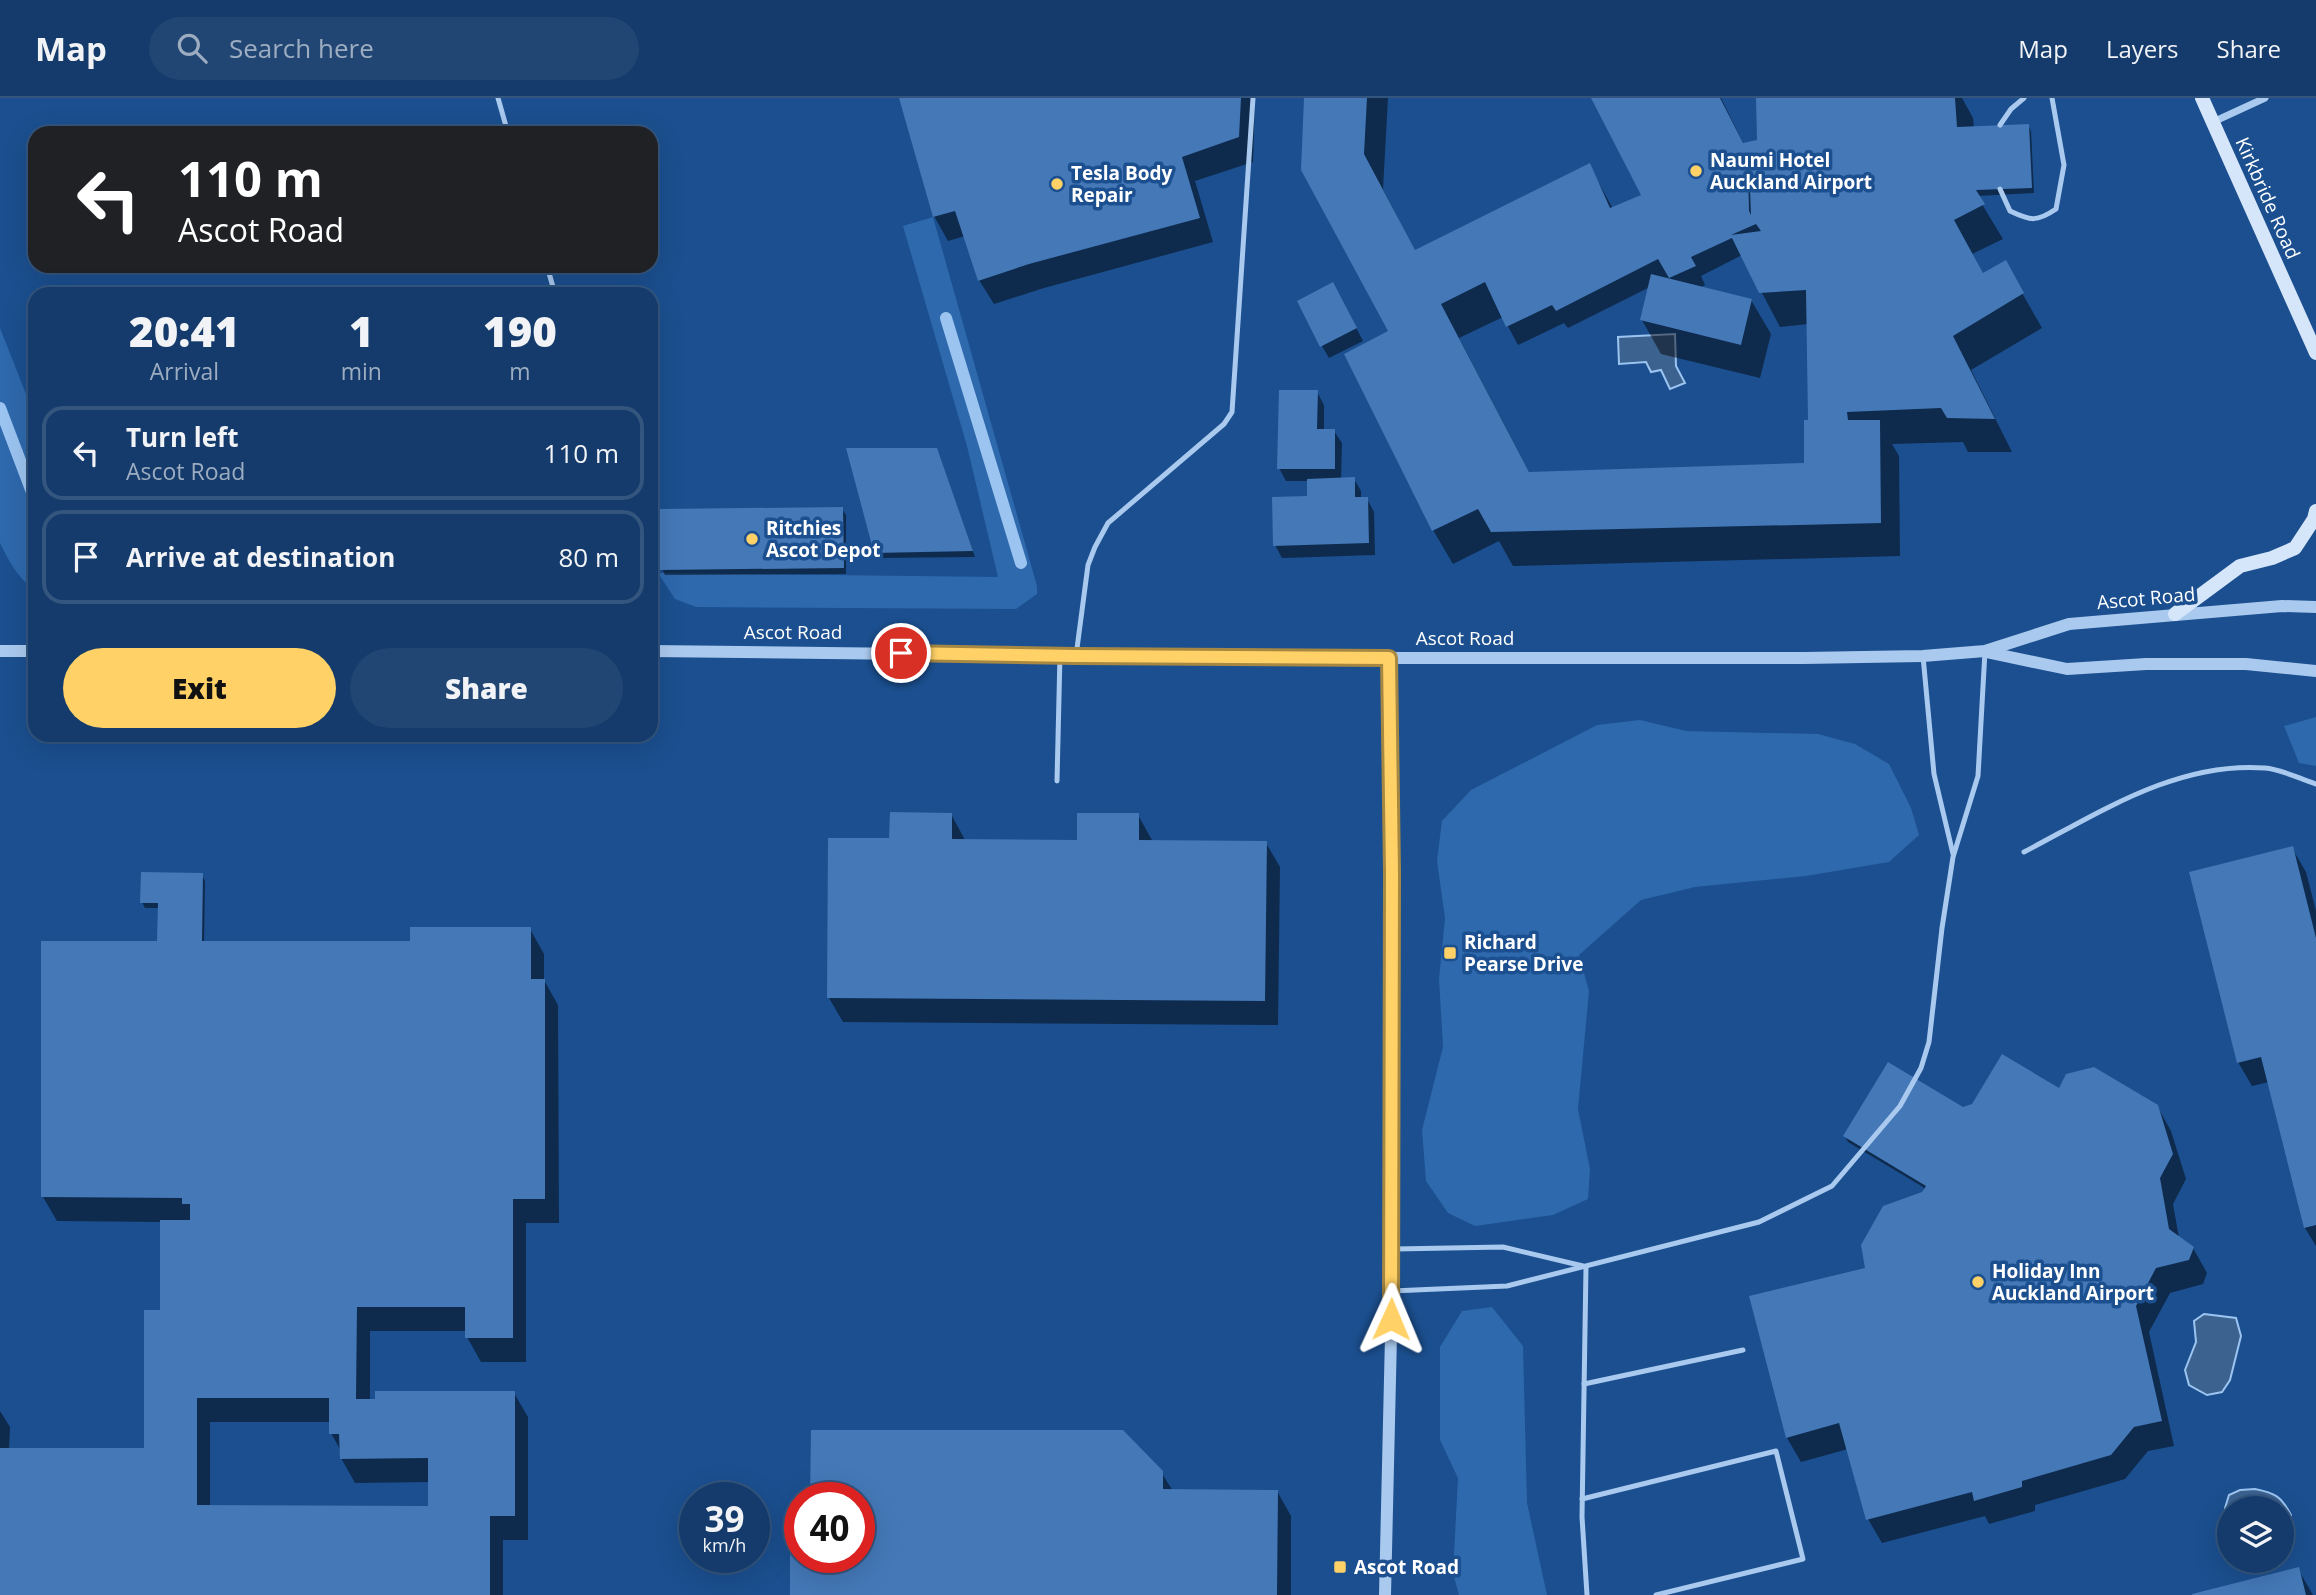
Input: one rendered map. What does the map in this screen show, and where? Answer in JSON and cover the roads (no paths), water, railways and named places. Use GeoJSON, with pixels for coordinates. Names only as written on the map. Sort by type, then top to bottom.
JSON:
{"type":"FeatureCollection","features":[{"type":"Feature","properties":{"kind":"main road","name":"Kirkbride Road"},"geometry":{"type":"LineString","coordinates":[[2202,98],[2316,353]]}},
{"type":"Feature","properties":{"kind":"main road"},"geometry":{"type":"LineString","coordinates":[[2175,614],[2239,566],[2272,558],[2295,548],[2314,519],[2316,511]]}},
{"type":"Feature","properties":{"kind":"street"},"geometry":{"type":"LineString","coordinates":[[2213,122],[2265,98]]}},
{"type":"Feature","properties":{"kind":"street","name":"Ascot Road"},"geometry":{"type":"LineString","coordinates":[[658,651],[1389,658],[1923,656],[1984,651],[2069,624],[2282,606],[2316,607]]}},
{"type":"Feature","properties":{"kind":"street"},"geometry":{"type":"LineString","coordinates":[[0,651],[28,651]]}},
{"type":"Feature","properties":{"kind":"street","name":"Ascot Road"},"geometry":{"type":"LineString","coordinates":[[1984,651],[2067,669],[2146,664],[2246,664],[2316,671]]}},
{"type":"Feature","properties":{"kind":"street"},"geometry":{"type":"LineString","coordinates":[[1385,1595],[1393,1249],[1389,658]]}},
{"type":"Feature","properties":{"kind":"lane"},"geometry":{"type":"LineString","coordinates":[[498,98],[507,126]]}},
{"type":"Feature","properties":{"kind":"lane"},"geometry":{"type":"LineString","coordinates":[[1076,656],[1088,565],[1108,523],[1224,424],[1232,412],[1253,98]]}},
{"type":"Feature","properties":{"kind":"lane"},"geometry":{"type":"LineString","coordinates":[[2000,125],[2011,109],[2024,98]]}},
{"type":"Feature","properties":{"kind":"lane"},"geometry":{"type":"LineString","coordinates":[[2000,189],[2010,211],[2026,219],[2041,219],[2056,209],[2064,165],[2052,98]]}},
{"type":"Feature","properties":{"kind":"lane"},"geometry":{"type":"LineString","coordinates":[[1392,1291],[1507,1286],[1759,1222],[1832,1186],[1900,1105],[1921,1068],[1929,1042],[1953,857],[1978,776],[1984,651]]}},
{"type":"Feature","properties":{"kind":"lane"},"geometry":{"type":"LineString","coordinates":[[1057,781],[1060,655]]}},
{"type":"Feature","properties":{"kind":"lane"},"geometry":{"type":"LineString","coordinates":[[1923,656],[1934,775],[1953,857]]}},
{"type":"Feature","properties":{"kind":"lane"},"geometry":{"type":"LineString","coordinates":[[2024,852],[2154,786],[2194,774],[2267,768],[2316,784]]}},
{"type":"Feature","properties":{"kind":"lane"},"geometry":{"type":"LineString","coordinates":[[1393,1249],[1503,1247],[1586,1267]]}},
{"type":"Feature","properties":{"kind":"lane"},"geometry":{"type":"LineString","coordinates":[[1586,1267],[1582,1499],[1587,1595]]}},
{"type":"Feature","properties":{"kind":"lane"},"geometry":{"type":"LineString","coordinates":[[1584,1384],[1744,1350]]}},
{"type":"Feature","properties":{"kind":"lane"},"geometry":{"type":"LineString","coordinates":[[1582,1499],[1776,1451],[1803,1559],[1656,1595]]}},
{"type":"Feature","properties":{"kind":"waterway"},"geometry":{"type":"LineString","coordinates":[[946,318],[1021,563]]}},
{"type":"Feature","properties":{"kind":"waterway"},"geometry":{"type":"LineString","coordinates":[[0,408],[28,482]]}},
{"type":"Feature","properties":{"kind":"place","name":"Naumi Hotel Auckland Airport"},"geometry":{"type":"Point","coordinates":[1696,171]}},
{"type":"Feature","properties":{"kind":"place","name":"Tesla Body Repair"},"geometry":{"type":"Point","coordinates":[1057,184]}},
{"type":"Feature","properties":{"kind":"place","name":"Ritchies Ascot Depot"},"geometry":{"type":"Point","coordinates":[752,539]}},
{"type":"Feature","properties":{"kind":"place","name":"Richard Pearse Drive"},"geometry":{"type":"Point","coordinates":[1450,953]}},
{"type":"Feature","properties":{"kind":"place","name":"Holiday Inn Auckland Airport"},"geometry":{"type":"Point","coordinates":[1978,1282]}},
{"type":"Feature","properties":{"kind":"place","name":"Ascot Road"},"geometry":{"type":"Point","coordinates":[1340,1567]}}]}
